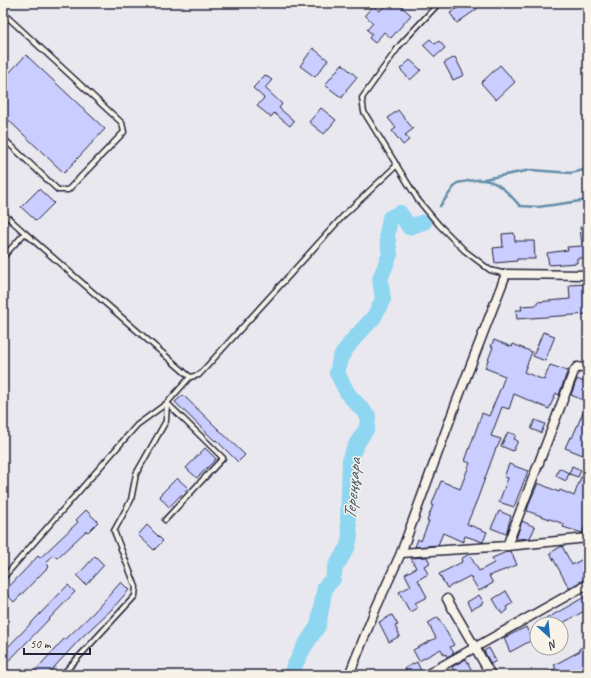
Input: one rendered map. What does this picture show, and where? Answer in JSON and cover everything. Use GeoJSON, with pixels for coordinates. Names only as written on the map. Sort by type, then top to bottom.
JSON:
{"type":"FeatureCollection","features":[{"type":"Feature","properties":{"kind":"street"},"geometry":{"type":"LineString","coordinates":[[349,675],[376,608],[401,553],[455,406],[506,274],[588,275]]}},
{"type":"Feature","properties":{"kind":"street"},"geometry":{"type":"LineString","coordinates":[[507,546],[574,371],[577,367],[588,369]]}},
{"type":"Feature","properties":{"kind":"street"},"geometry":{"type":"LineString","coordinates":[[401,553],[507,546],[588,538]]}},
{"type":"Feature","properties":{"kind":"street"},"geometry":{"type":"LineString","coordinates":[[426,675],[588,584]]}},
{"type":"Feature","properties":{"kind":"street"},"geometry":{"type":"LineString","coordinates":[[447,599],[491,675]]}},
{"type":"Feature","properties":{"kind":"lane"},"geometry":{"type":"LineString","coordinates":[[439,3],[400,45],[362,98],[364,112],[418,200],[439,225],[465,251],[490,270],[506,274]]}},
{"type":"Feature","properties":{"kind":"lane"},"geometry":{"type":"LineString","coordinates":[[3,12],[122,123],[124,132],[68,190],[58,190],[3,138]]}},
{"type":"Feature","properties":{"kind":"lane"},"geometry":{"type":"LineString","coordinates":[[3,578],[137,425],[167,403],[190,376],[199,375],[344,215],[397,165]]}},
{"type":"Feature","properties":{"kind":"lane"},"geometry":{"type":"LineString","coordinates":[[3,213],[190,376]]}},
{"type":"Feature","properties":{"kind":"lane"},"geometry":{"type":"LineString","coordinates":[[3,256],[25,233]]}},
{"type":"Feature","properties":{"kind":"lane"},"geometry":{"type":"LineString","coordinates":[[165,520],[223,458],[167,403]]}},
{"type":"Feature","properties":{"kind":"lane"},"geometry":{"type":"LineString","coordinates":[[62,675],[135,596],[136,587],[114,531],[131,500],[136,474],[166,421],[167,403]]}},
{"type":"Feature","properties":{"kind":"building"},"geometry":{"type":"Polygon","coordinates":[[[387,3],[406,3],[402,7],[411,15],[391,38],[384,32],[375,43],[369,38],[372,34],[367,30],[373,23],[365,15],[373,6],[380,11],[387,3]]]}},
{"type":"Feature","properties":{"kind":"building"},"geometry":{"type":"Polygon","coordinates":[[[465,3],[473,3],[477,9],[457,23],[450,13],[465,3]]]}},
{"type":"Feature","properties":{"kind":"building"},"geometry":{"type":"Polygon","coordinates":[[[430,39],[435,44],[439,41],[445,48],[435,57],[423,45],[430,39]]]}},
{"type":"Feature","properties":{"kind":"building"},"geometry":{"type":"Polygon","coordinates":[[[313,48],[328,60],[315,77],[300,66],[313,48]]]}},
{"type":"Feature","properties":{"kind":"building"},"geometry":{"type":"Polygon","coordinates":[[[26,55],[105,129],[64,173],[3,115],[3,70],[8,74],[26,55]]]}},
{"type":"Feature","properties":{"kind":"building"},"geometry":{"type":"Polygon","coordinates":[[[455,57],[464,75],[453,80],[444,63],[455,57]]]}},
{"type":"Feature","properties":{"kind":"building"},"geometry":{"type":"Polygon","coordinates":[[[410,60],[421,70],[410,80],[400,69],[410,60]]]}},
{"type":"Feature","properties":{"kind":"building"},"geometry":{"type":"Polygon","coordinates":[[[342,64],[357,77],[346,90],[342,98],[325,85],[342,64]]]}},
{"type":"Feature","properties":{"kind":"building"},"geometry":{"type":"Polygon","coordinates":[[[500,65],[515,82],[496,100],[481,83],[500,65]]]}},
{"type":"Feature","properties":{"kind":"building"},"geometry":{"type":"Polygon","coordinates":[[[265,75],[272,80],[265,88],[282,104],[279,108],[294,121],[290,126],[274,113],[271,117],[257,106],[264,98],[253,88],[265,75]]]}},
{"type":"Feature","properties":{"kind":"building"},"geometry":{"type":"Polygon","coordinates":[[[321,108],[336,120],[324,134],[309,122],[321,108]]]}},
{"type":"Feature","properties":{"kind":"building"},"geometry":{"type":"Polygon","coordinates":[[[398,110],[413,129],[405,135],[409,140],[403,145],[392,131],[396,128],[388,118],[398,110]]]}},
{"type":"Feature","properties":{"kind":"building"},"geometry":{"type":"Polygon","coordinates":[[[39,189],[54,203],[36,221],[21,207],[39,189]]]}},
{"type":"Feature","properties":{"kind":"building"},"geometry":{"type":"Polygon","coordinates":[[[588,226],[588,258],[577,258],[577,263],[549,265],[547,253],[568,250],[567,247],[582,246],[580,227],[588,226]]]}},
{"type":"Feature","properties":{"kind":"building"},"geometry":{"type":"Polygon","coordinates":[[[514,233],[515,241],[534,241],[535,259],[517,259],[517,261],[495,263],[493,248],[503,247],[502,234],[514,233]]]}},
{"type":"Feature","properties":{"kind":"building"},"geometry":{"type":"Polygon","coordinates":[[[587,284],[588,314],[517,319],[516,310],[522,310],[521,306],[537,305],[537,302],[570,299],[569,285],[587,284]]]}},
{"type":"Feature","properties":{"kind":"building"},"geometry":{"type":"Polygon","coordinates":[[[543,332],[555,336],[545,361],[533,356],[543,332]]]}},
{"type":"Feature","properties":{"kind":"building"},"geometry":{"type":"Polygon","coordinates":[[[494,340],[512,347],[513,344],[532,352],[524,372],[544,380],[550,365],[568,371],[559,395],[556,393],[549,409],[514,394],[509,409],[502,407],[491,436],[501,439],[496,448],[467,524],[487,532],[483,542],[465,536],[463,542],[443,533],[438,545],[415,547],[418,539],[421,541],[429,521],[427,521],[433,505],[432,504],[441,481],[460,489],[470,463],[465,461],[482,413],[489,416],[501,387],[505,376],[485,368],[494,340]]]}},
{"type":"Feature","properties":{"kind":"building"},"geometry":{"type":"Polygon","coordinates":[[[577,379],[588,384],[588,395],[585,401],[571,395],[577,379]]]}},
{"type":"Feature","properties":{"kind":"building"},"geometry":{"type":"Polygon","coordinates":[[[183,395],[245,455],[238,462],[175,402],[183,395]]]}},
{"type":"Feature","properties":{"kind":"building"},"geometry":{"type":"Polygon","coordinates":[[[588,401],[588,444],[583,455],[565,448],[570,437],[572,438],[588,401]]]}},
{"type":"Feature","properties":{"kind":"building"},"geometry":{"type":"Polygon","coordinates":[[[535,420],[545,424],[541,433],[531,429],[535,420]]]}},
{"type":"Feature","properties":{"kind":"building"},"geometry":{"type":"Polygon","coordinates":[[[508,432],[516,435],[514,439],[518,441],[513,451],[501,446],[508,432]]]}},
{"type":"Feature","properties":{"kind":"building"},"geometry":{"type":"Polygon","coordinates":[[[205,448],[216,459],[197,478],[186,468],[205,448]]]}},
{"type":"Feature","properties":{"kind":"building"},"geometry":{"type":"Polygon","coordinates":[[[509,464],[528,471],[514,507],[499,502],[508,478],[504,477],[509,464]]]}},
{"type":"Feature","properties":{"kind":"building"},"geometry":{"type":"Polygon","coordinates":[[[572,466],[581,470],[578,477],[569,474],[572,466]]]}},
{"type":"Feature","properties":{"kind":"building"},"geometry":{"type":"Polygon","coordinates":[[[559,468],[569,473],[566,481],[556,476],[559,468]]]}},
{"type":"Feature","properties":{"kind":"building"},"geometry":{"type":"Polygon","coordinates":[[[581,477],[588,479],[588,525],[586,524],[582,533],[563,527],[564,524],[527,511],[538,483],[559,492],[560,490],[574,496],[581,477]]]}},
{"type":"Feature","properties":{"kind":"building"},"geometry":{"type":"Polygon","coordinates":[[[177,478],[188,488],[169,507],[159,496],[177,478]]]}},
{"type":"Feature","properties":{"kind":"building"},"geometry":{"type":"Polygon","coordinates":[[[86,510],[98,522],[57,558],[53,555],[46,563],[49,566],[14,602],[4,592],[38,556],[40,558],[78,522],[76,520],[86,510]]]}},
{"type":"Feature","properties":{"kind":"building"},"geometry":{"type":"Polygon","coordinates":[[[499,511],[511,516],[506,534],[491,528],[499,511]]]}},
{"type":"Feature","properties":{"kind":"building"},"geometry":{"type":"Polygon","coordinates":[[[522,521],[535,527],[530,538],[516,539],[522,521]]]}},
{"type":"Feature","properties":{"kind":"building"},"geometry":{"type":"Polygon","coordinates":[[[147,525],[163,541],[154,550],[138,535],[147,525]]]}},
{"type":"Feature","properties":{"kind":"building"},"geometry":{"type":"Polygon","coordinates":[[[562,546],[572,565],[588,556],[588,577],[569,588],[550,553],[562,546]]]}},
{"type":"Feature","properties":{"kind":"building"},"geometry":{"type":"Polygon","coordinates":[[[511,551],[517,565],[489,576],[493,583],[479,591],[470,576],[447,588],[439,574],[462,562],[461,559],[469,554],[479,571],[494,563],[492,558],[511,551]]]}},
{"type":"Feature","properties":{"kind":"building"},"geometry":{"type":"Polygon","coordinates":[[[95,556],[104,565],[86,585],[77,576],[95,556]]]}},
{"type":"Feature","properties":{"kind":"building"},"geometry":{"type":"Polygon","coordinates":[[[427,557],[430,563],[424,566],[428,574],[418,580],[427,597],[415,603],[417,608],[410,612],[399,592],[411,586],[405,574],[416,568],[411,558],[427,557]]]}},
{"type":"Feature","properties":{"kind":"building"},"geometry":{"type":"Polygon","coordinates":[[[121,582],[129,590],[111,610],[81,638],[47,675],[31,675],[65,638],[66,639],[94,612],[121,582]]]}},
{"type":"Feature","properties":{"kind":"building"},"geometry":{"type":"Polygon","coordinates":[[[68,585],[75,592],[3,667],[3,652],[68,585]]]}},
{"type":"Feature","properties":{"kind":"building"},"geometry":{"type":"Polygon","coordinates":[[[506,591],[513,603],[506,607],[508,610],[502,614],[493,599],[506,591]]]}},
{"type":"Feature","properties":{"kind":"building"},"geometry":{"type":"Polygon","coordinates":[[[479,595],[484,603],[471,610],[467,602],[479,595]]]}},
{"type":"Feature","properties":{"kind":"building"},"geometry":{"type":"Polygon","coordinates":[[[588,595],[588,609],[569,620],[569,616],[551,616],[588,595]]]}},
{"type":"Feature","properties":{"kind":"building"},"geometry":{"type":"Polygon","coordinates":[[[392,615],[398,625],[395,626],[400,636],[389,642],[379,622],[392,615]]]}},
{"type":"Feature","properties":{"kind":"building"},"geometry":{"type":"Polygon","coordinates":[[[438,617],[454,645],[450,647],[454,653],[447,657],[441,649],[419,661],[413,650],[436,638],[428,623],[438,617]]]}},
{"type":"Feature","properties":{"kind":"building"},"geometry":{"type":"Polygon","coordinates":[[[526,627],[529,634],[529,642],[510,652],[504,638],[526,627]]]}},
{"type":"Feature","properties":{"kind":"building"},"geometry":{"type":"Polygon","coordinates":[[[588,644],[588,668],[575,675],[540,675],[556,668],[554,665],[580,651],[579,649],[588,644]]]}},
{"type":"Feature","properties":{"kind":"building"},"geometry":{"type":"Polygon","coordinates":[[[489,648],[496,661],[491,664],[484,651],[489,648]]]}},
{"type":"Feature","properties":{"kind":"building"},"geometry":{"type":"Polygon","coordinates":[[[466,659],[474,675],[456,675],[452,667],[466,659]]]}},
{"type":"Feature","properties":{"kind":"building"},"geometry":{"type":"Polygon","coordinates":[[[417,662],[421,671],[413,675],[408,675],[405,668],[417,662]]]}},
{"type":"Feature","properties":{"kind":"waterway"},"geometry":{"type":"LineString","coordinates":[[484,179],[531,170],[571,173],[588,169]]}},
{"type":"Feature","properties":{"kind":"waterway","name":"Тереңқара"},"geometry":{"type":"LineString","coordinates":[[440,206],[457,183],[476,180],[488,181],[498,185],[520,206],[538,207],[588,200]]}},
{"type":"Feature","properties":{"kind":"waterway","name":"Тереңқара"},"geometry":{"type":"LineString","coordinates":[[290,675],[304,647],[318,626],[325,587],[333,579],[335,568],[348,546],[350,536],[348,519],[350,458],[357,443],[367,428],[368,416],[348,394],[337,373],[340,358],[351,342],[374,317],[383,299],[380,279],[390,254],[387,235],[390,218],[400,213],[409,227],[424,222]]}}]}
